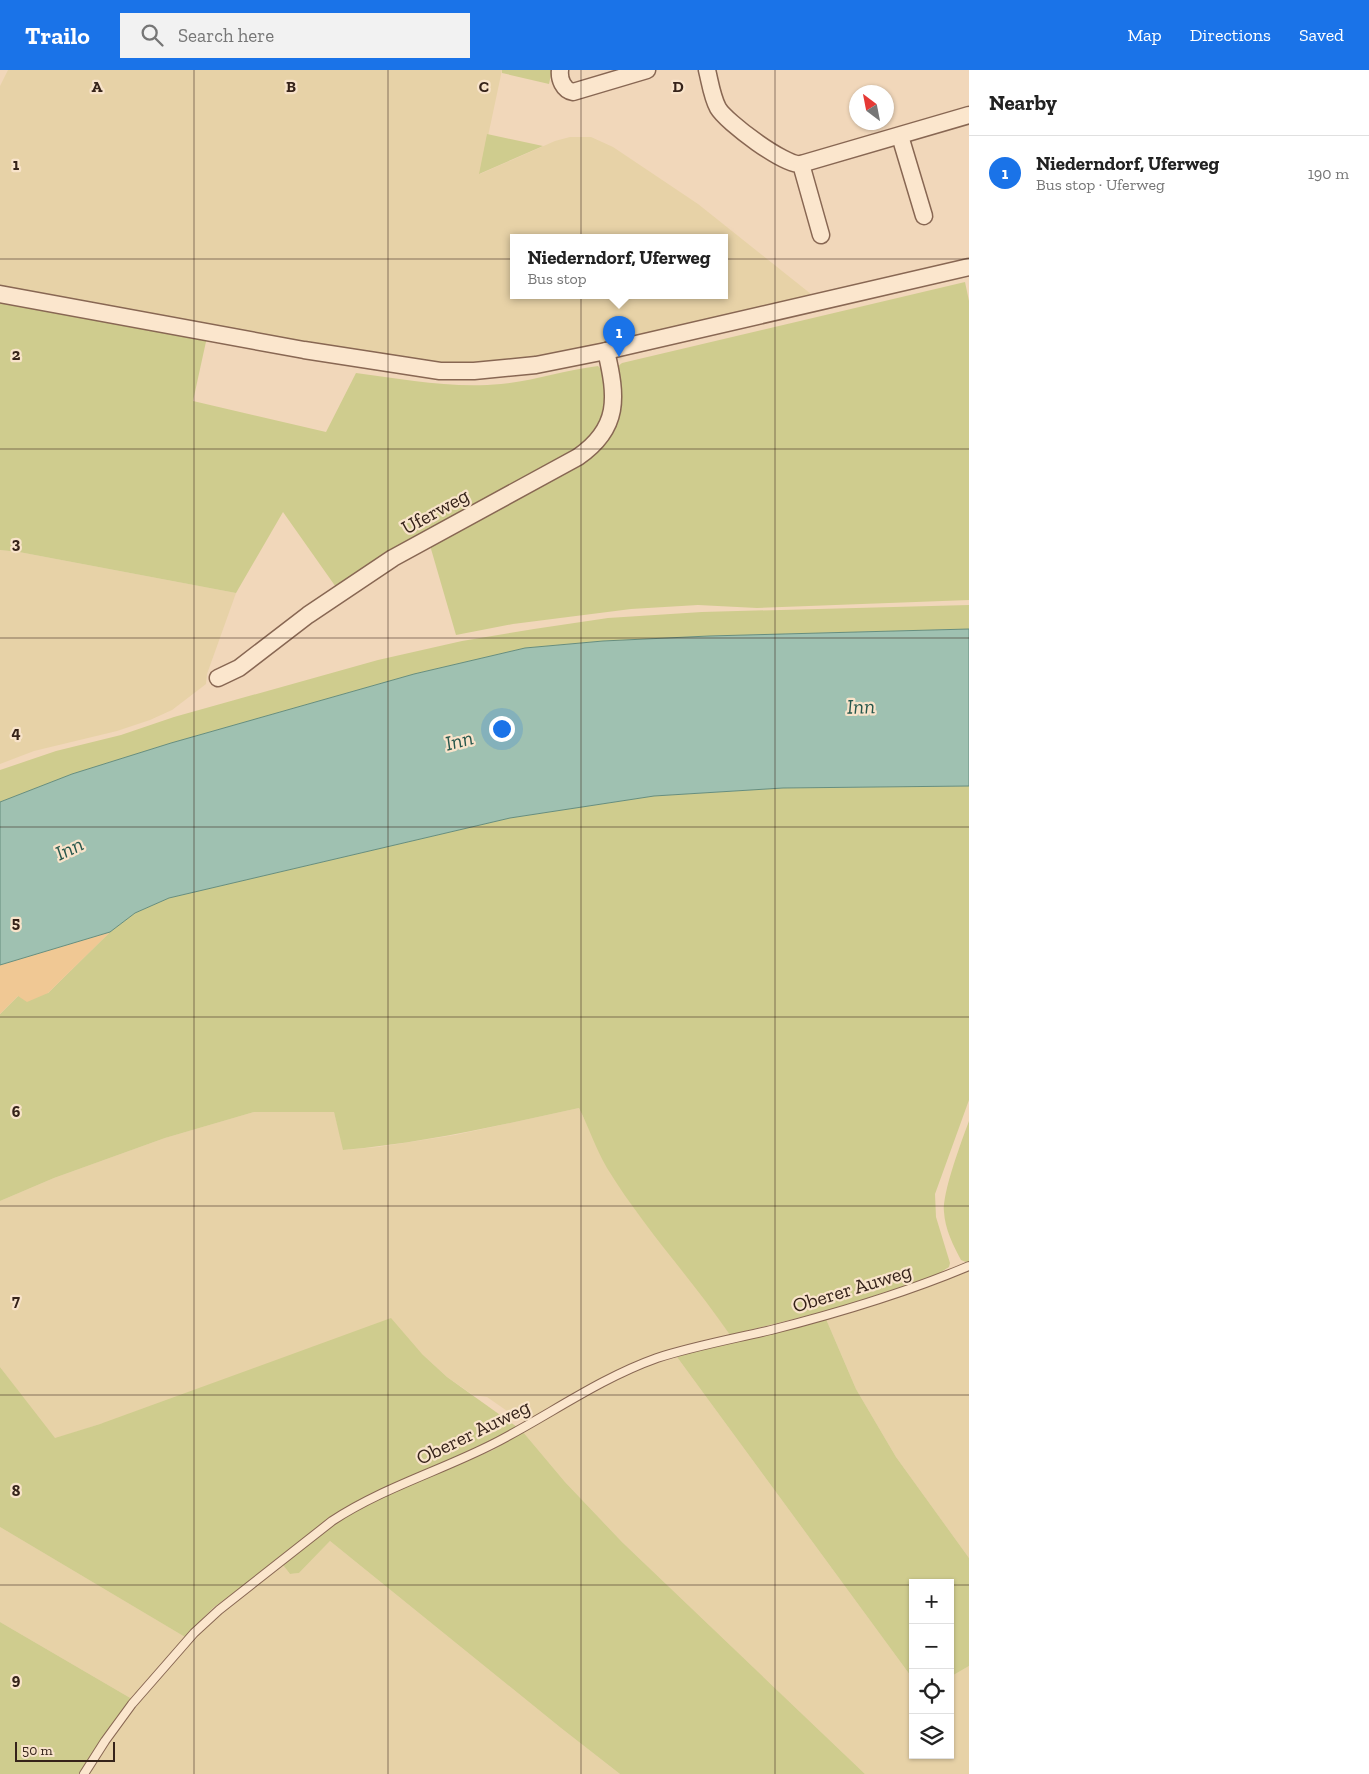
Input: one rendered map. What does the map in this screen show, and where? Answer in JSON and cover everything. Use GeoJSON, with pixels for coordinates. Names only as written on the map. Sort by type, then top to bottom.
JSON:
{"type":"FeatureCollection","features":[{"type":"Feature","properties":{"kind":"street"},"geometry":{"type":"LineString","coordinates":[[560,70],[560,80],[570,92],[576,92],[647,70]]}},
{"type":"Feature","properties":{"kind":"street"},"geometry":{"type":"LineString","coordinates":[[707,70],[718,106],[725,117],[784,160],[795,165],[969,115]]}},
{"type":"Feature","properties":{"kind":"street"},"geometry":{"type":"LineString","coordinates":[[900,136],[924,216]]}},
{"type":"Feature","properties":{"kind":"street"},"geometry":{"type":"LineString","coordinates":[[801,164],[821,235]]}},
{"type":"Feature","properties":{"kind":"street"},"geometry":{"type":"LineString","coordinates":[[0,294],[304,350],[440,371],[474,371],[544,364],[606,351],[969,266]]}},
{"type":"Feature","properties":{"kind":"street","name":"Uferweg"},"geometry":{"type":"LineString","coordinates":[[218,678],[239,668],[308,615],[393,558],[578,457],[594,445],[604,432],[613,412],[612,377],[606,351]]}},
{"type":"Feature","properties":{"kind":"lane","name":"Oberer Auweg"},"geometry":{"type":"LineString","coordinates":[[84,1774],[132,1704],[194,1633],[219,1610],[351,1508],[400,1485],[466,1458],[525,1427],[605,1380],[656,1359],[878,1300],[969,1266]]}},
{"type":"Feature","properties":{"kind":"shaded area"},"geometry":{"type":"Polygon","coordinates":[[[8,70],[502,70],[480,174],[555,141],[570,137],[591,137],[613,147],[698,204],[816,298],[529,362],[485,366],[415,363],[0,288],[0,86],[8,70]]]}},
{"type":"Feature","properties":{"kind":"shaded area"},"geometry":{"type":"Polygon","coordinates":[[[502,70],[552,70],[549,84],[502,73],[502,70]]]}},
{"type":"Feature","properties":{"kind":"shaded area"},"geometry":{"type":"Polygon","coordinates":[[[487,134],[543,146],[479,174],[487,134]]]}},
{"type":"Feature","properties":{"kind":"shaded area"},"geometry":{"type":"Polygon","coordinates":[[[965,282],[969,301],[969,600],[757,608],[698,605],[631,609],[513,624],[456,635],[429,542],[591,452],[617,367],[622,363],[965,282]]]}},
{"type":"Feature","properties":{"kind":"shaded area"},"geometry":{"type":"Polygon","coordinates":[[[0,299],[207,337],[193,401],[326,432],[356,373],[428,383],[483,385],[513,383],[598,366],[607,375],[609,412],[592,443],[338,590],[283,512],[236,593],[0,550],[0,299]]]}},
{"type":"Feature","properties":{"kind":"shaded area"},"geometry":{"type":"Polygon","coordinates":[[[0,550],[236,593],[207,674],[206,684],[172,710],[150,720],[117,731],[34,751],[0,764],[0,550]]]}},
{"type":"Feature","properties":{"kind":"shaded area"},"geometry":{"type":"Polygon","coordinates":[[[969,605],[969,629],[709,636],[603,641],[525,648],[414,674],[171,743],[72,774],[0,802],[0,770],[56,751],[121,735],[174,717],[378,660],[462,641],[608,618],[702,612],[969,605]]]}},
{"type":"Feature","properties":{"kind":"shaded area"},"geometry":{"type":"Polygon","coordinates":[[[969,786],[969,1100],[935,1194],[936,1217],[950,1263],[949,1267],[935,1276],[834,1309],[730,1335],[621,1190],[603,1161],[579,1108],[432,1138],[343,1150],[334,1112],[254,1112],[165,1138],[54,1178],[0,1201],[0,1014],[18,996],[48,993],[110,932],[135,913],[169,898],[510,818],[654,796],[783,788],[969,786]]]}},
{"type":"Feature","properties":{"kind":"shaded area"},"geometry":{"type":"Polygon","coordinates":[[[579,1108],[607,1167],[636,1211],[707,1301],[730,1335],[654,1355],[612,1373],[525,1421],[517,1418],[487,1397],[473,1395],[447,1377],[422,1354],[100,1424],[54,1439],[0,1367],[0,1201],[54,1178],[165,1138],[254,1112],[334,1112],[344,1150],[378,1147],[455,1135],[579,1108]]]}},
{"type":"Feature","properties":{"kind":"shaded area"},"geometry":{"type":"Polygon","coordinates":[[[969,1121],[968,1263],[961,1260],[955,1249],[948,1231],[944,1203],[957,1153],[969,1121]]]}},
{"type":"Feature","properties":{"kind":"shaded area"},"geometry":{"type":"Polygon","coordinates":[[[969,1270],[969,1558],[896,1457],[856,1389],[826,1319],[969,1270]]]}},
{"type":"Feature","properties":{"kind":"shaded area"},"geometry":{"type":"Polygon","coordinates":[[[391,1318],[422,1354],[447,1377],[517,1427],[474,1450],[376,1492],[337,1513],[213,1608],[185,1637],[0,1527],[0,1367],[55,1438],[100,1424],[391,1318]]]}},
{"type":"Feature","properties":{"kind":"shaded area"},"geometry":{"type":"Polygon","coordinates":[[[826,1319],[856,1389],[896,1457],[969,1558],[969,1666],[954,1675],[954,1579],[909,1579],[909,1674],[677,1357],[700,1349],[826,1319]]]}},
{"type":"Feature","properties":{"kind":"shaded area"},"geometry":{"type":"Polygon","coordinates":[[[677,1357],[909,1674],[909,1759],[954,1759],[954,1675],[969,1666],[969,1774],[865,1774],[622,1542],[565,1482],[523,1432],[595,1390],[637,1369],[677,1357]]]}},
{"type":"Feature","properties":{"kind":"shaded area"},"geometry":{"type":"Polygon","coordinates":[[[523,1432],[565,1482],[622,1542],[865,1774],[620,1774],[330,1541],[299,1573],[290,1574],[283,1565],[338,1521],[359,1509],[406,1486],[493,1450],[523,1432]]]}},
{"type":"Feature","properties":{"kind":"shaded area"},"geometry":{"type":"Polygon","coordinates":[[[0,1527],[185,1637],[132,1699],[0,1622],[0,1527]]]}},
{"type":"Feature","properties":{"kind":"shaded area"},"geometry":{"type":"Polygon","coordinates":[[[330,1541],[620,1774],[88,1774],[102,1751],[145,1695],[201,1630],[241,1596],[283,1565],[290,1574],[299,1573],[330,1541]]]}},
{"type":"Feature","properties":{"kind":"shaded area"},"geometry":{"type":"Polygon","coordinates":[[[0,1622],[132,1699],[102,1739],[80,1774],[0,1774],[0,1622]]]}},
{"type":"Feature","properties":{"kind":"sand"},"geometry":{"type":"Polygon","coordinates":[[[110,932],[48,993],[27,1002],[18,996],[0,1014],[0,965],[110,932]]]}},
{"type":"Feature","properties":{"kind":"water","name":"Inn"},"geometry":{"type":"Polygon","coordinates":[[[969,629],[969,786],[783,788],[654,796],[510,818],[169,898],[135,913],[110,932],[0,965],[0,802],[72,774],[171,743],[414,674],[525,648],[603,641],[709,636],[969,629]]]}},
{"type":"Feature","properties":{"kind":"place","name":"Niederndorf, Uferweg"},"geometry":{"type":"Point","coordinates":[619,357]}}]}
